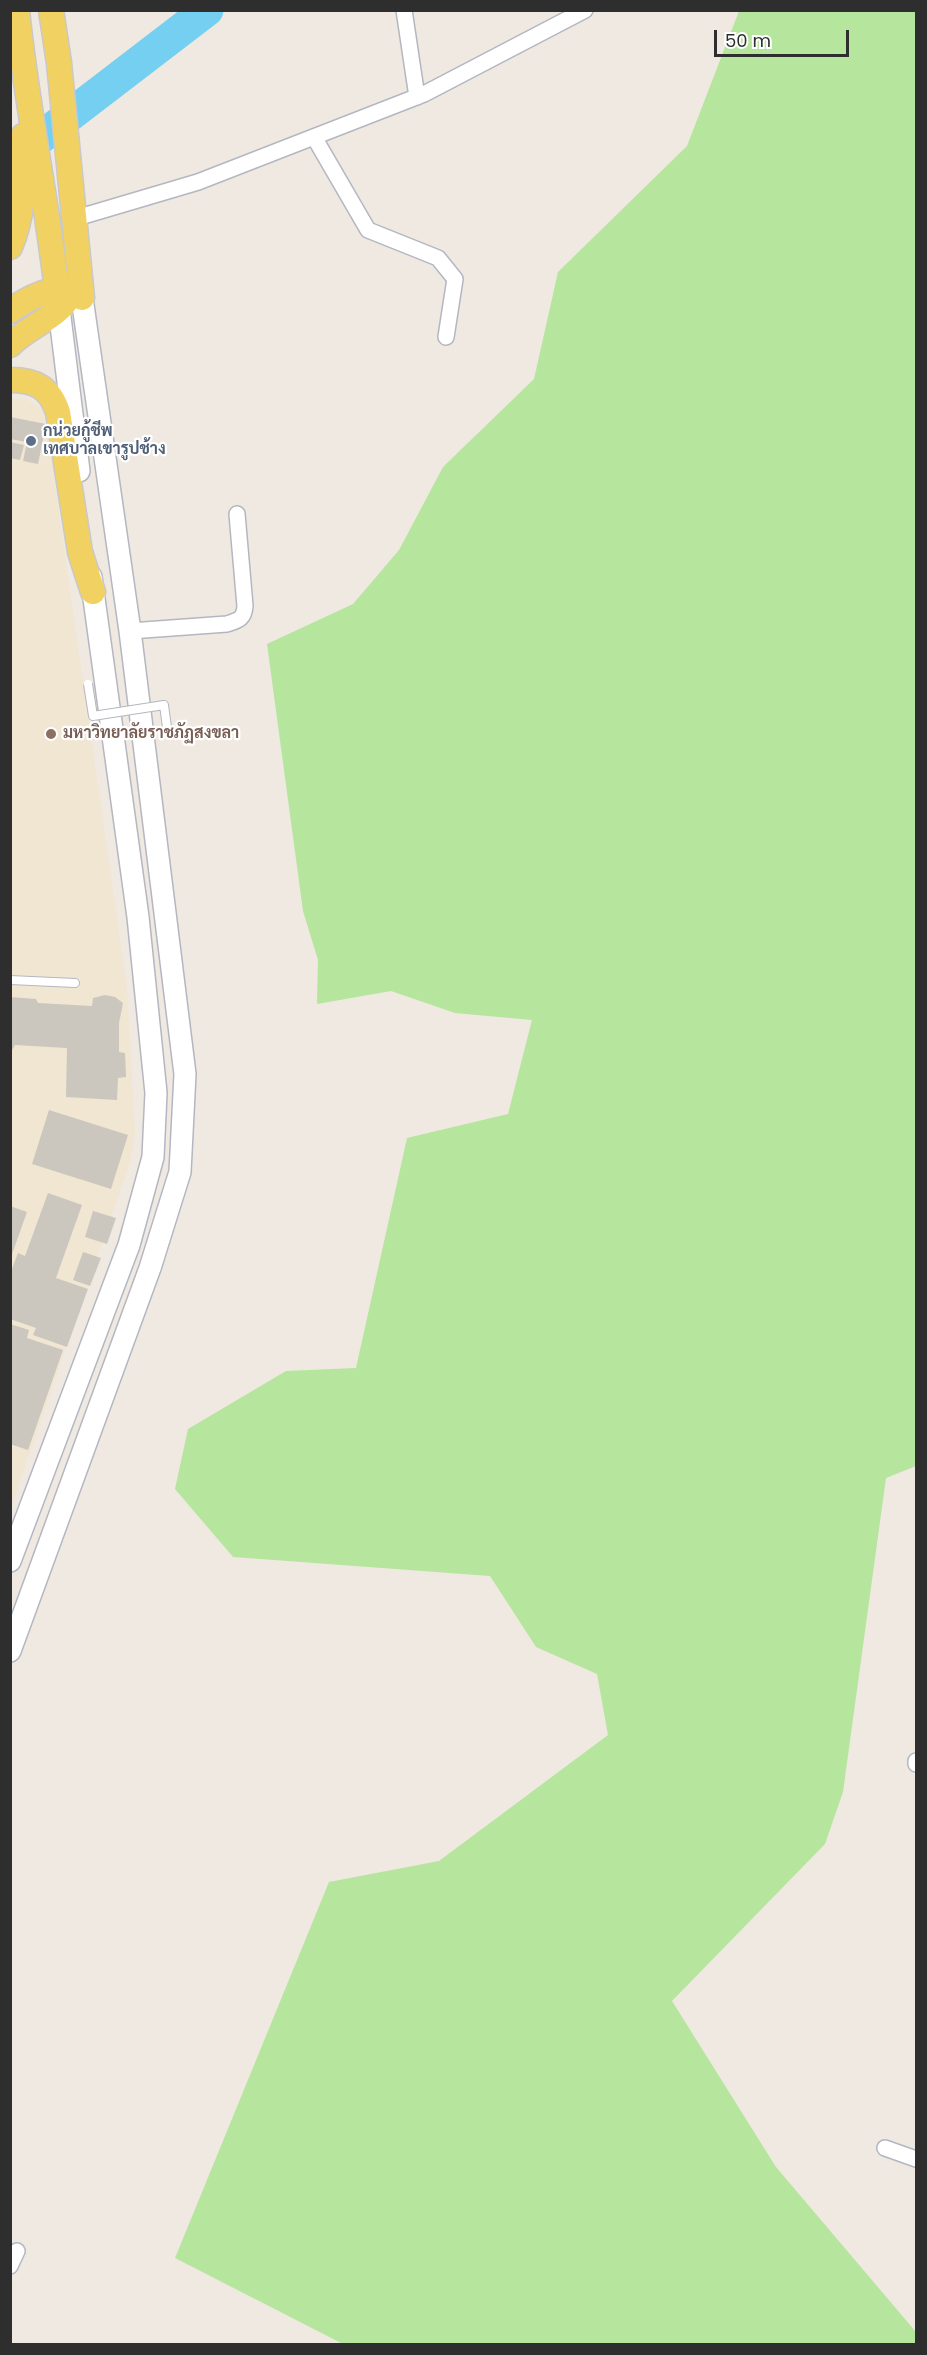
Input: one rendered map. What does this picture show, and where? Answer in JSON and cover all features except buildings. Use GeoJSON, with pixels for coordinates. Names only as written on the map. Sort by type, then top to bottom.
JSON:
{"type":"FeatureCollection","features":[{"type":"Feature","properties":{"kind":"main road"},"geometry":{"type":"LineString","coordinates":[[10,1652],[150,1268],[180,1172],[185,1074],[130,631],[68,296],[33,188],[18,61],[17,10]]}},
{"type":"Feature","properties":{"kind":"main road"},"geometry":{"type":"LineString","coordinates":[[10,1561],[129,1245],[153,1157],[156,1094],[139,929],[93,592],[68,296],[76,254],[73,209],[59,63],[51,10]]}},
{"type":"Feature","properties":{"kind":"main road"},"geometry":{"type":"LineString","coordinates":[[13,235],[33,188]]}},
{"type":"Feature","properties":{"kind":"main road"},"geometry":{"type":"LineString","coordinates":[[10,311],[20,304],[68,296]]}},
{"type":"Feature","properties":{"kind":"main road"},"geometry":{"type":"LineString","coordinates":[[10,345],[21,333],[68,296]]}},
{"type":"Feature","properties":{"kind":"main road"},"geometry":{"type":"LineString","coordinates":[[10,380],[34,382],[53,397],[58,412],[80,552],[93,592]]}},
{"type":"Feature","properties":{"kind":"street"},"geometry":{"type":"LineString","coordinates":[[404,10],[417,97]]}},
{"type":"Feature","properties":{"kind":"street"},"geometry":{"type":"LineString","coordinates":[[73,209],[198,182],[417,97],[585,10]]}},
{"type":"Feature","properties":{"kind":"street"},"geometry":{"type":"LineString","coordinates":[[314,137],[368,230],[438,258],[455,279],[446,338]]}},
{"type":"Feature","properties":{"kind":"street"},"geometry":{"type":"LineString","coordinates":[[130,631],[227,624],[240,620],[245,615],[237,514]]}},
{"type":"Feature","properties":{"kind":"street"},"geometry":{"type":"LineString","coordinates":[[885,2148],[916,2159]]}},
{"type":"Feature","properties":{"kind":"street"},"geometry":{"type":"LineString","coordinates":[[10,2266],[17,2251]]}},
{"type":"Feature","properties":{"kind":"lane"},"geometry":{"type":"LineString","coordinates":[[88,684],[93,716],[164,705],[168,735]]}},
{"type":"Feature","properties":{"kind":"lane"},"geometry":{"type":"LineString","coordinates":[[10,980],[75,983]]}},
{"type":"Feature","properties":{"kind":"shaded area","name":"มหาวิทยาลัยราชภัฏสงขลา"},"geometry":{"type":"Polygon","coordinates":[[[11,398],[26,399],[44,409],[127,988],[135,1133],[130,1162],[11,1507],[11,398]]]}},
{"type":"Feature","properties":{"kind":"green space"},"geometry":{"type":"Polygon","coordinates":[[[739,11],[916,11],[916,1466],[886,1478],[843,1792],[825,1844],[672,2001],[776,2167],[916,2332],[916,2344],[343,2344],[175,2258],[329,1882],[439,1861],[608,1735],[597,1674],[536,1647],[490,1576],[233,1557],[175,1489],[188,1429],[286,1371],[356,1368],[407,1138],[508,1114],[532,1020],[455,1013],[391,991],[317,1004],[318,960],[303,911],[267,644],[353,604],[399,550],[443,467],[534,379],[558,272],[687,146],[739,11]]]}},
{"type":"Feature","properties":{"kind":"waterway"},"geometry":{"type":"LineString","coordinates":[[10,161],[207,10]]}},
{"type":"Feature","properties":{"kind":"place","name":"กน่วยกู้ชีพ เทศบาลเขารูปช้าง"},"geometry":{"type":"Point","coordinates":[31,441]}},
{"type":"Feature","properties":{"kind":"place","name":"มหาวิทยาลัยราชภัฏสงขลา"},"geometry":{"type":"Point","coordinates":[51,734]}}]}
